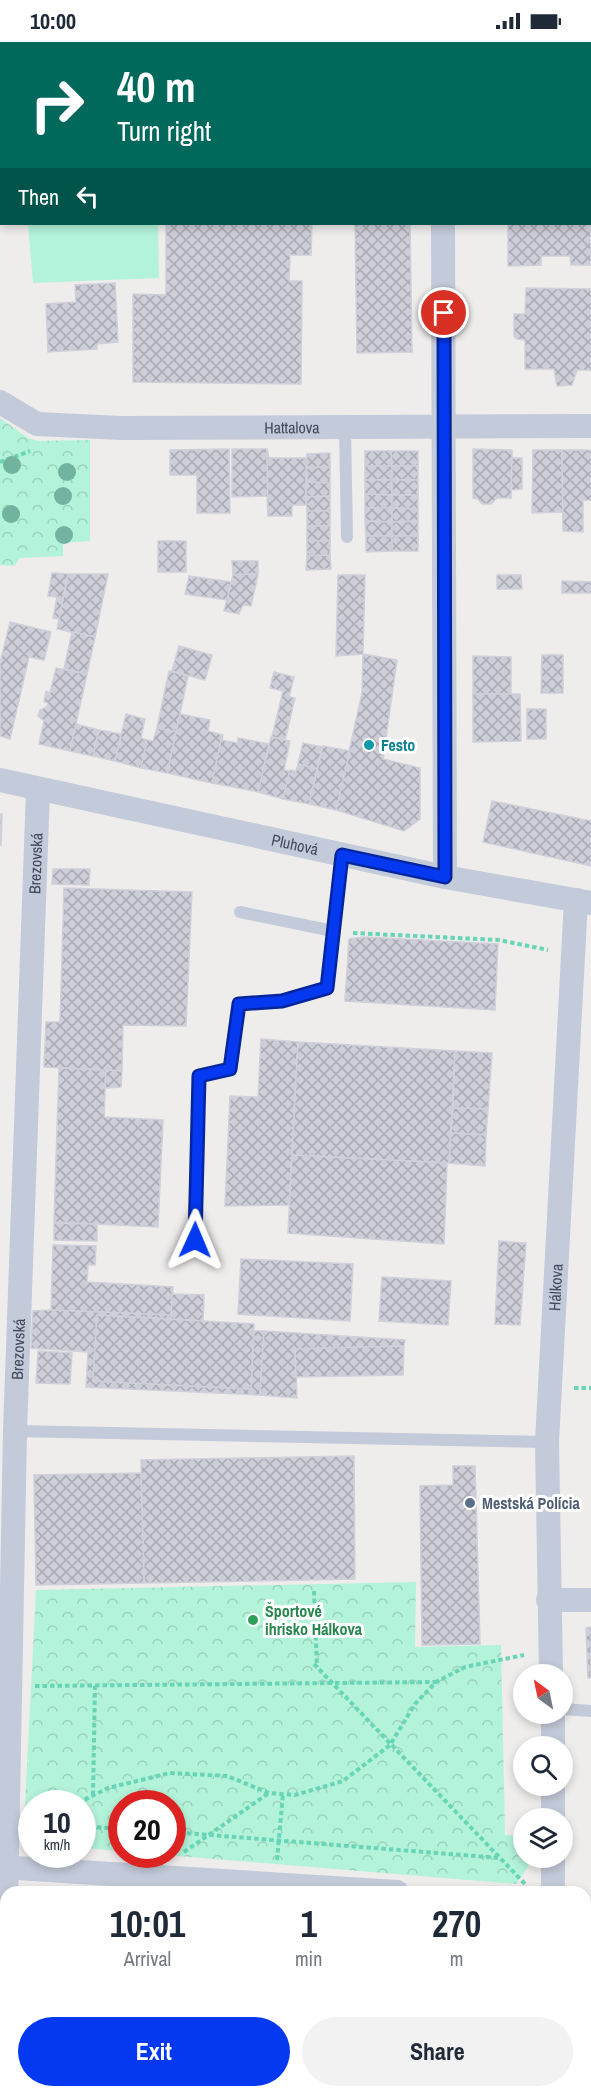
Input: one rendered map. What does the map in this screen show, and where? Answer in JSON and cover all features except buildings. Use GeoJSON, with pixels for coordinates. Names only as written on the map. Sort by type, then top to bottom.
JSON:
{"type":"FeatureCollection","features":[{"type":"Feature","properties":{"kind":"street"},"geometry":{"type":"LineString","coordinates":[[443,225],[445,877]]}},
{"type":"Feature","properties":{"kind":"street","name":"Hattalova"},"geometry":{"type":"LineString","coordinates":[[0,402],[28,419],[45,425],[120,428],[591,426]]}},
{"type":"Feature","properties":{"kind":"street","name":"Pluhová"},"geometry":{"type":"LineString","coordinates":[[0,780],[445,877],[584,901]]}},
{"type":"Feature","properties":{"kind":"street","name":"Brezovská"},"geometry":{"type":"LineString","coordinates":[[4,1886],[2,1868],[15,1431],[38,790]]}},
{"type":"Feature","properties":{"kind":"street","name":"Hálkova"},"geometry":{"type":"LineString","coordinates":[[551,1664],[547,1442],[584,901]]}},
{"type":"Feature","properties":{"kind":"street"},"geometry":{"type":"LineString","coordinates":[[548,1600],[591,1600]]}},
{"type":"Feature","properties":{"kind":"street"},"geometry":{"type":"LineString","coordinates":[[2,1868],[306,1886]]}},
{"type":"Feature","properties":{"kind":"street"},"geometry":{"type":"LineString","coordinates":[[553,1868],[553,1886]]}},
{"type":"Feature","properties":{"kind":"lane"},"geometry":{"type":"LineString","coordinates":[[345,426],[347,537]]}},
{"type":"Feature","properties":{"kind":"lane"},"geometry":{"type":"LineString","coordinates":[[195,1240],[199,1076],[230,1069],[239,1004],[282,1001],[327,988],[342,855]]}},
{"type":"Feature","properties":{"kind":"lane"},"geometry":{"type":"LineString","coordinates":[[240,912],[333,932]]}},
{"type":"Feature","properties":{"kind":"lane"},"geometry":{"type":"LineString","coordinates":[[15,1431],[547,1442]]}},
{"type":"Feature","properties":{"kind":"lane"},"geometry":{"type":"LineString","coordinates":[[573,1710],[591,1711]]}},
{"type":"Feature","properties":{"kind":"path"},"geometry":{"type":"LineString","coordinates":[[0,462],[36,447]]}},
{"type":"Feature","properties":{"kind":"path"},"geometry":{"type":"LineString","coordinates":[[333,932],[499,940],[546,950]]}},
{"type":"Feature","properties":{"kind":"path"},"geometry":{"type":"LineString","coordinates":[[573,1388],[591,1388]]}},
{"type":"Feature","properties":{"kind":"path"},"geometry":{"type":"LineString","coordinates":[[314,1591],[315,1666],[527,1886]]}},
{"type":"Feature","properties":{"kind":"path"},"geometry":{"type":"LineString","coordinates":[[96,1794],[116,1785],[171,1773],[227,1776],[269,1793],[294,1795],[343,1781],[390,1745],[416,1704],[436,1682],[465,1667],[528,1655]]}},
{"type":"Feature","properties":{"kind":"path"},"geometry":{"type":"LineString","coordinates":[[9,1687],[436,1682]]}},
{"type":"Feature","properties":{"kind":"path"},"geometry":{"type":"LineString","coordinates":[[93,1790],[95,1686]]}},
{"type":"Feature","properties":{"kind":"path"},"geometry":{"type":"LineString","coordinates":[[177,1878],[178,1857],[269,1793]]}},
{"type":"Feature","properties":{"kind":"path"},"geometry":{"type":"LineString","coordinates":[[276,1884],[283,1794]]}},
{"type":"Feature","properties":{"kind":"path"},"geometry":{"type":"LineString","coordinates":[[186,1833],[500,1858]]}},
{"type":"Feature","properties":{"kind":"green space"},"geometry":{"type":"Polygon","coordinates":[[[28,225],[158,225],[159,278],[33,283],[28,225]]]}},
{"type":"Feature","properties":{"kind":"green space"},"geometry":{"type":"Polygon","coordinates":[[[0,418],[28,438],[39,441],[90,440],[90,541],[63,543],[63,556],[20,558],[14,566],[0,565],[0,418]]]}},
{"type":"Feature","properties":{"kind":"green space"},"geometry":{"type":"Polygon","coordinates":[[[416,1582],[415,1647],[501,1645],[505,1835],[513,1835],[513,1868],[527,1868],[516,1884],[186,1857],[186,1790],[108,1790],[108,1850],[96,1849],[96,1790],[26,1790],[36,1590],[416,1582]]]}},
{"type":"Feature","properties":{"kind":"place","name":"Festo"},"geometry":{"type":"Point","coordinates":[369,745]}},
{"type":"Feature","properties":{"kind":"place","name":"Mestská Polícia"},"geometry":{"type":"Point","coordinates":[470,1503]}},
{"type":"Feature","properties":{"kind":"place","name":"Športové ihrisko Hálkova"},"geometry":{"type":"Point","coordinates":[253,1620]}},
{"type":"Feature","properties":{"kind":"route"},"geometry":{"type":"LineString","coordinates":[[195,1240],[199,1076],[230,1069],[239,1004],[282,1001],[327,988],[342,855],[445,877],[447,824],[444,313]]}}]}
